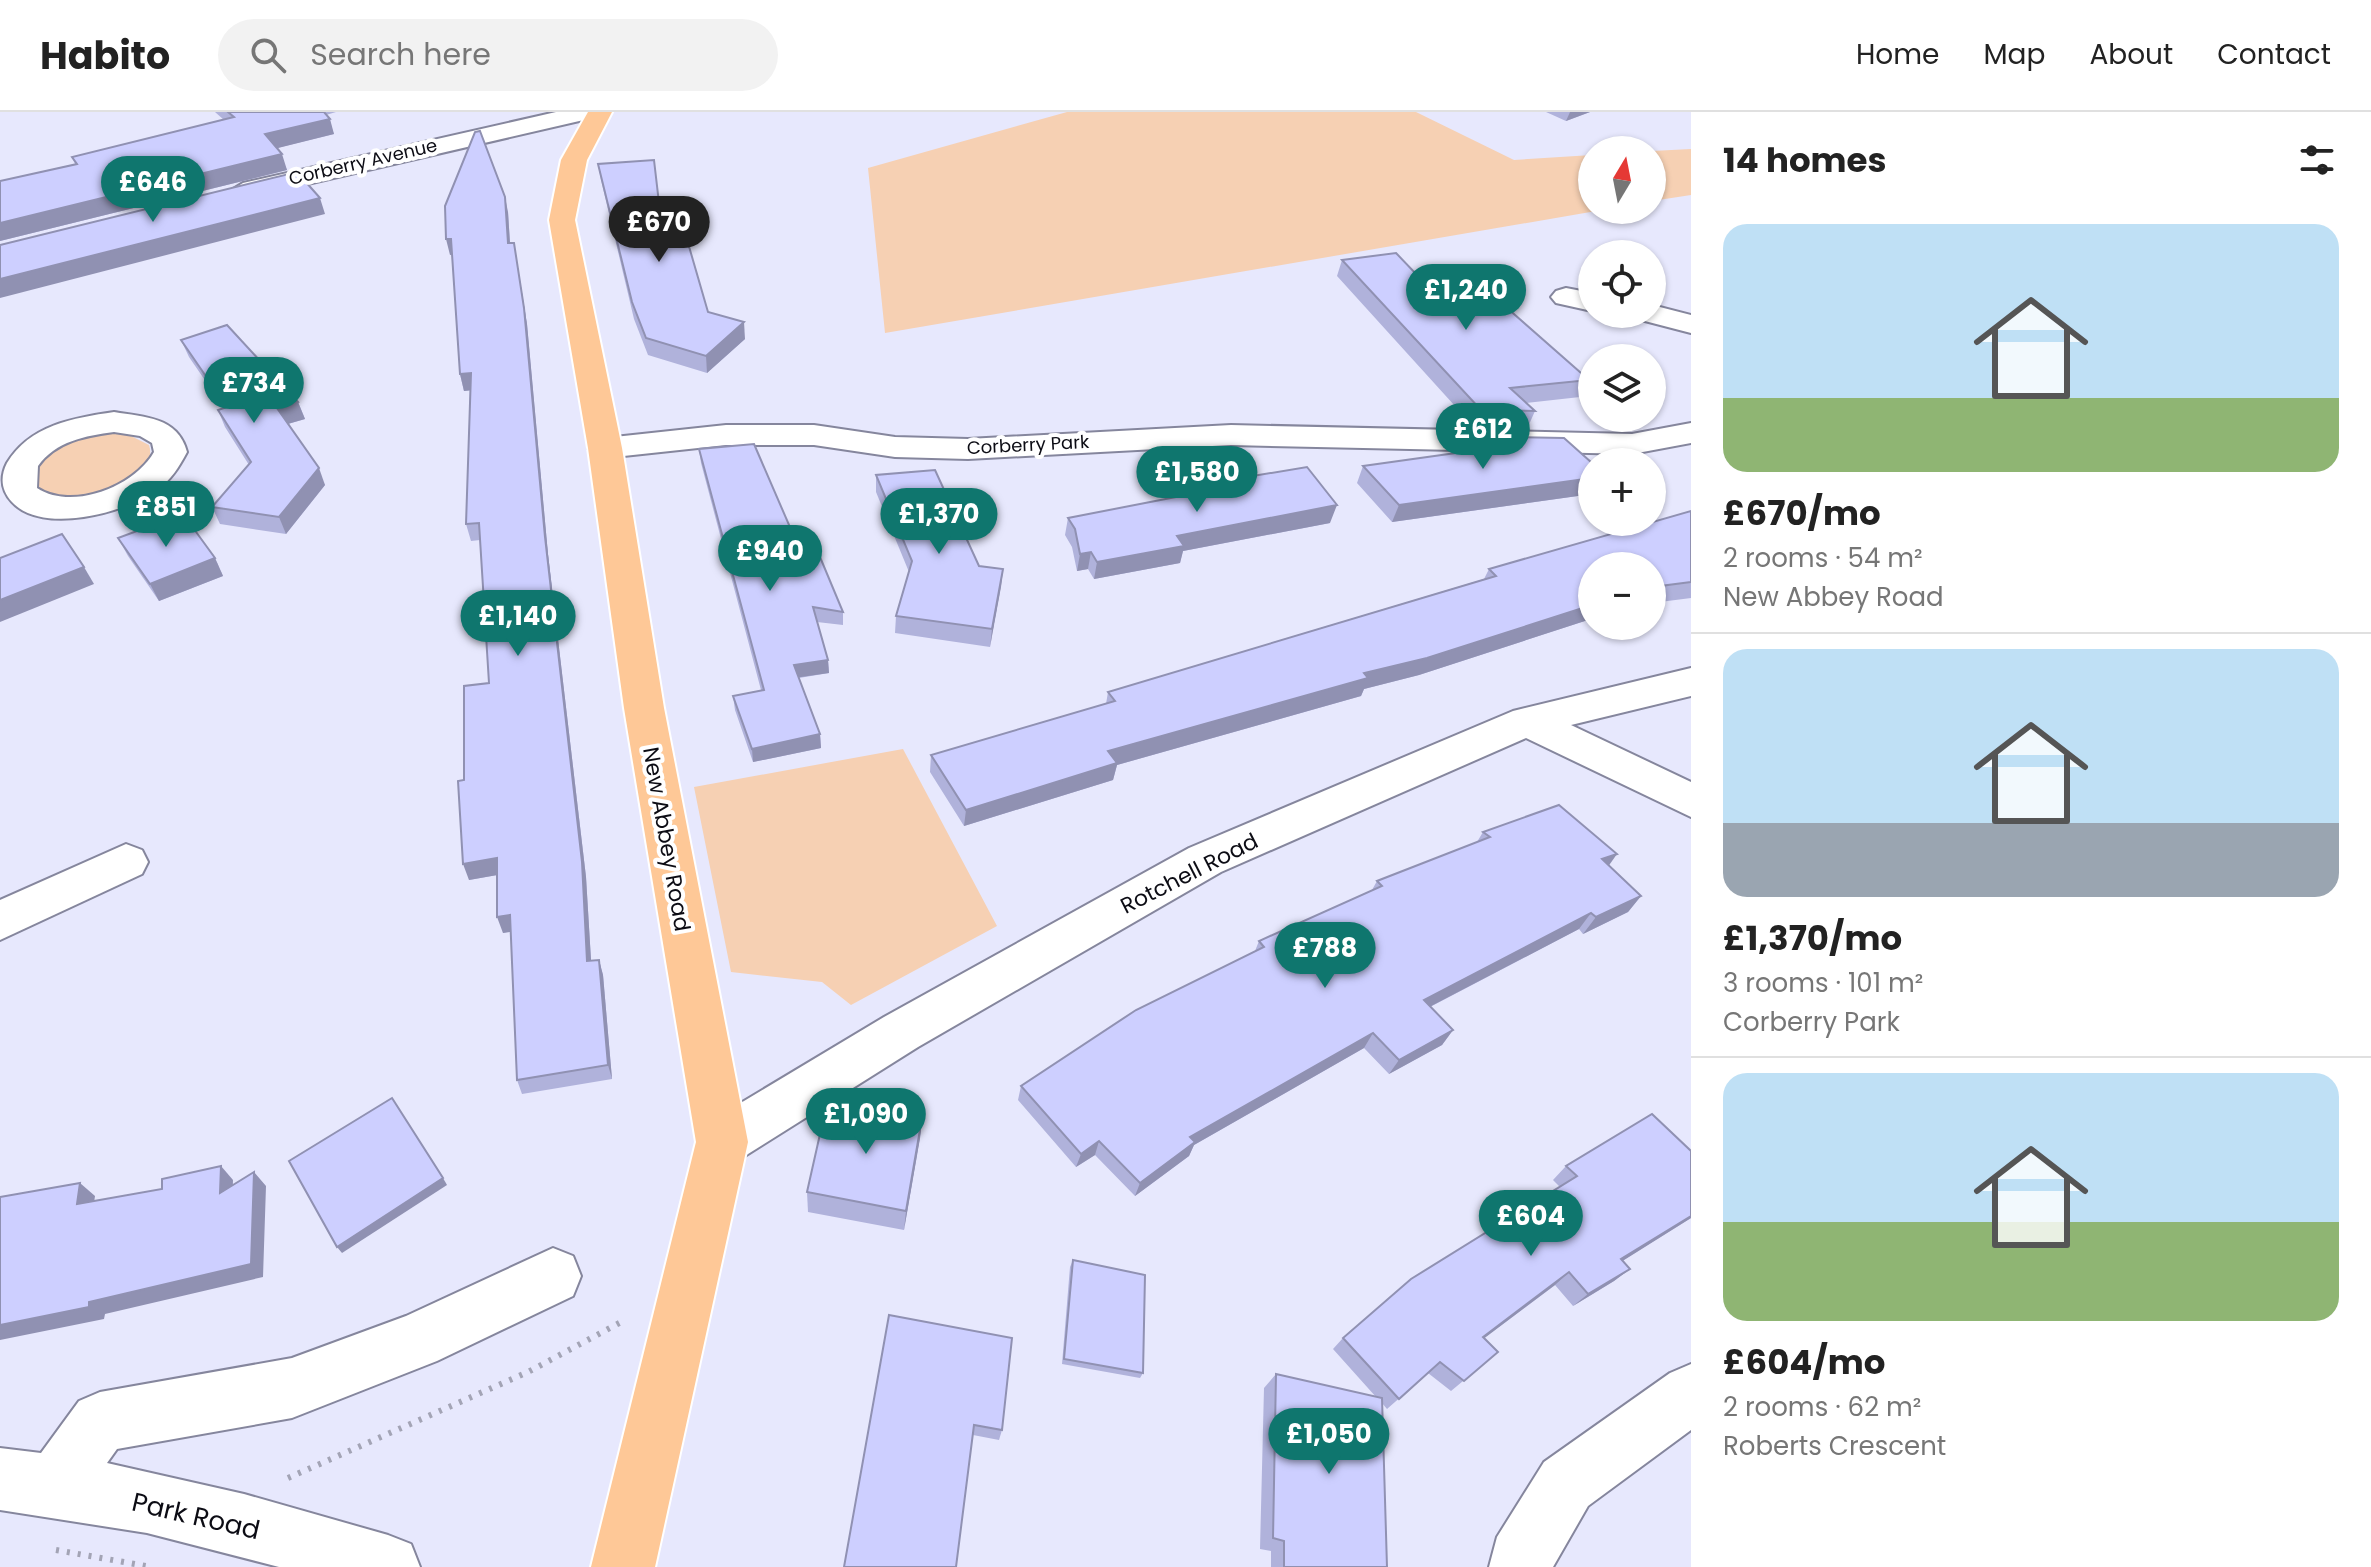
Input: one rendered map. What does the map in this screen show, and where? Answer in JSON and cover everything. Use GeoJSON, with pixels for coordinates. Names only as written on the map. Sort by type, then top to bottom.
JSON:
{"type":"FeatureCollection","features":[{"type":"Feature","properties":{"kind":"main road","name":"New Abbey Road"},"geometry":{"type":"LineString","coordinates":[[600,112],[574,160],[562,220],[605,448],[644,708],[722,1142],[623,1567]]}},
{"type":"Feature","properties":{"kind":"street","name":"Corberry Avenue"},"geometry":{"type":"LineString","coordinates":[[221,196],[588,112]]}},
{"type":"Feature","properties":{"kind":"street","name":"Corberry Park"},"geometry":{"type":"LineString","coordinates":[[605,448],[726,435],[814,435],[895,447],[968,449],[1231,435],[1632,444],[1691,433]]}},
{"type":"Feature","properties":{"kind":"street","name":"Rotchell Road"},"geometry":{"type":"LineString","coordinates":[[722,1142],[901,1032],[1205,860],[1527,721],[1691,682]]}},
{"type":"Feature","properties":{"kind":"street"},"geometry":{"type":"LineString","coordinates":[[1527,721],[1691,801]]}},
{"type":"Feature","properties":{"kind":"street"},"geometry":{"type":"LineString","coordinates":[[0,921],[126,862]]}},
{"type":"Feature","properties":{"kind":"street"},"geometry":{"type":"LineString","coordinates":[[28,1481],[100,1422],[292,1388],[417,1341],[553,1276]]}},
{"type":"Feature","properties":{"kind":"street"},"geometry":{"type":"LineString","coordinates":[[1521,1567],[1520,1560],[1566,1484],[1691,1394]]}},
{"type":"Feature","properties":{"kind":"street","name":"Park Road"},"geometry":{"type":"LineString","coordinates":[[28,1481],[262,1530],[388,1567]]}},
{"type":"Feature","properties":{"kind":"path"},"geometry":{"type":"LineString","coordinates":[[262,1530],[287,1479],[528,1372],[688,1285]]}},
{"type":"Feature","properties":{"kind":"path"},"geometry":{"type":"LineString","coordinates":[[46,1548],[152,1567]]}},
{"type":"Feature","properties":{"kind":"shaded area"},"geometry":{"type":"Polygon","coordinates":[[[1067,112],[1416,112],[1514,160],[1578,156],[1578,214],[885,333],[868,168],[1067,112]]]}},
{"type":"Feature","properties":{"kind":"shaded area"},"geometry":{"type":"Polygon","coordinates":[[[1691,149],[1691,195],[1666,199],[1666,150],[1691,149]]]}},
{"type":"Feature","properties":{"kind":"shaded area"},"geometry":{"type":"Polygon","coordinates":[[[111,432],[127,434],[149,445],[148,461],[137,475],[119,486],[74,498],[54,496],[40,487],[34,471],[49,454],[77,439],[111,432]]]}},
{"type":"Feature","properties":{"kind":"shaded area"},"geometry":{"type":"Polygon","coordinates":[[[903,749],[997,926],[851,1005],[822,982],[731,972],[694,787],[903,749]]]}},
{"type":"Feature","properties":{"kind":"building"},"geometry":{"type":"Polygon","coordinates":[[[228,112],[324,112],[330,119],[265,134],[282,154],[0,223],[0,181],[77,164],[72,157],[234,117],[228,112]]]}},
{"type":"Feature","properties":{"kind":"building"},"geometry":{"type":"Polygon","coordinates":[[[480,131],[505,197],[508,243],[514,243],[524,308],[545,537],[582,862],[587,961],[599,960],[608,1065],[517,1080],[510,915],[497,917],[497,858],[463,864],[458,781],[464,780],[464,686],[489,683],[479,523],[466,524],[471,373],[460,374],[451,239],[446,239],[445,206],[475,132],[480,131]]]}},
{"type":"Feature","properties":{"kind":"building"},"geometry":{"type":"Polygon","coordinates":[[[654,160],[659,203],[670,245],[688,243],[708,312],[744,322],[706,356],[646,338],[632,302],[598,164],[654,160]]]}},
{"type":"Feature","properties":{"kind":"building"},"geometry":{"type":"Polygon","coordinates":[[[297,172],[320,198],[0,279],[0,245],[297,172]]]}},
{"type":"Feature","properties":{"kind":"building"},"geometry":{"type":"Polygon","coordinates":[[[1396,253],[1416,274],[1464,270],[1578,370],[1578,381],[1510,388],[1535,411],[1481,410],[1342,260],[1396,253]]]}},
{"type":"Feature","properties":{"kind":"building"},"geometry":{"type":"Polygon","coordinates":[[[227,325],[298,402],[277,408],[319,468],[279,517],[212,507],[251,462],[218,410],[227,407],[181,340],[227,325]]]}},
{"type":"Feature","properties":{"kind":"building"},"geometry":{"type":"Polygon","coordinates":[[[1505,437],[1564,438],[1578,450],[1578,480],[1399,505],[1363,466],[1513,445],[1505,437]]]}},
{"type":"Feature","properties":{"kind":"building"},"geometry":{"type":"Polygon","coordinates":[[[754,444],[799,548],[815,545],[843,612],[813,607],[828,660],[794,665],[820,734],[752,749],[733,696],[764,690],[699,449],[754,444]]]}},
{"type":"Feature","properties":{"kind":"building"},"geometry":{"type":"Polygon","coordinates":[[[1307,467],[1337,505],[1177,536],[1184,546],[1097,562],[1091,552],[1080,554],[1075,529],[1068,518],[1222,488],[1217,482],[1307,467]]]}},
{"type":"Feature","properties":{"kind":"building"},"geometry":{"type":"Polygon","coordinates":[[[935,470],[979,566],[1003,569],[992,629],[896,616],[912,561],[876,475],[935,470]]]}},
{"type":"Feature","properties":{"kind":"building"},"geometry":{"type":"Polygon","coordinates":[[[1691,511],[1691,582],[1666,585],[1666,552],[1578,552],[1578,609],[1427,658],[1364,673],[1368,678],[1108,751],[1117,763],[966,810],[931,755],[1115,701],[1108,692],[1496,576],[1489,569],[1604,536],[1666,536],[1666,518],[1691,511]]]}},
{"type":"Feature","properties":{"kind":"building"},"geometry":{"type":"Polygon","coordinates":[[[183,514],[215,558],[150,584],[118,538],[183,514]]]}},
{"type":"Feature","properties":{"kind":"building"},"geometry":{"type":"Polygon","coordinates":[[[62,534],[84,567],[0,600],[0,558],[62,534]]]}},
{"type":"Feature","properties":{"kind":"building"},"geometry":{"type":"Polygon","coordinates":[[[1559,805],[1617,854],[1602,859],[1641,896],[1596,917],[1591,913],[1424,1000],[1453,1030],[1399,1060],[1373,1033],[1190,1137],[1195,1142],[1140,1183],[1099,1141],[1081,1154],[1021,1086],[1136,1010],[1264,947],[1259,941],[1382,886],[1377,881],[1490,837],[1483,832],[1559,805]]]}},
{"type":"Feature","properties":{"kind":"building"},"geometry":{"type":"Polygon","coordinates":[[[392,1098],[443,1178],[337,1247],[289,1161],[392,1098]]]}},
{"type":"Feature","properties":{"kind":"building"},"geometry":{"type":"Polygon","coordinates":[[[827,1103],[922,1118],[906,1211],[807,1192],[827,1103]]]}},
{"type":"Feature","properties":{"kind":"building"},"geometry":{"type":"Polygon","coordinates":[[[1652,1114],[1691,1151],[1691,1216],[1621,1259],[1630,1269],[1588,1294],[1569,1272],[1483,1337],[1498,1352],[1464,1381],[1440,1362],[1399,1399],[1343,1338],[1411,1279],[1577,1176],[1566,1166],[1652,1114]]]}},
{"type":"Feature","properties":{"kind":"building"},"geometry":{"type":"Polygon","coordinates":[[[221,1166],[220,1193],[254,1172],[251,1264],[89,1302],[89,1307],[0,1325],[0,1197],[80,1183],[77,1204],[162,1189],[162,1179],[221,1166]]]}},
{"type":"Feature","properties":{"kind":"building"},"geometry":{"type":"Polygon","coordinates":[[[1073,1260],[1145,1275],[1143,1373],[1064,1359],[1073,1260]]]}},
{"type":"Feature","properties":{"kind":"building"},"geometry":{"type":"Polygon","coordinates":[[[889,1315],[1012,1338],[1002,1430],[974,1425],[956,1567],[844,1567],[889,1315]]]}},
{"type":"Feature","properties":{"kind":"building"},"geometry":{"type":"Polygon","coordinates":[[[1276,1374],[1382,1398],[1387,1567],[1284,1567],[1284,1541],[1273,1538],[1276,1374]]]}}]}
